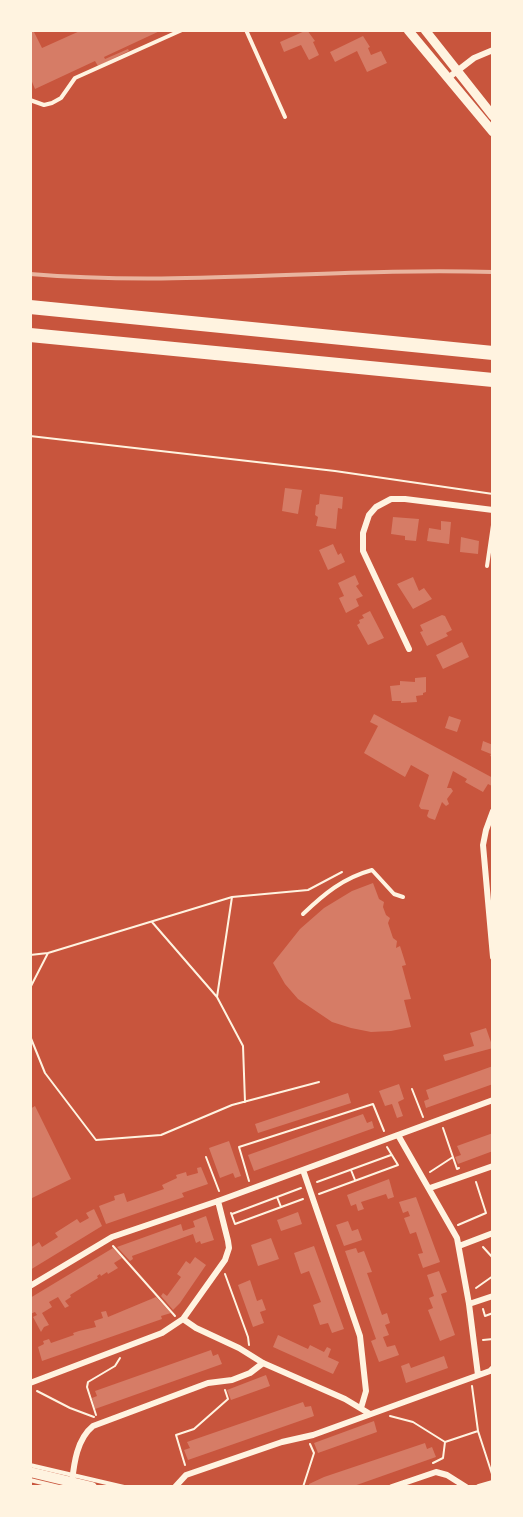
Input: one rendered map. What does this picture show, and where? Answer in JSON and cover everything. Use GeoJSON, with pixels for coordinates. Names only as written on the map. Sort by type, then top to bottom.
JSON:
{"type":"FeatureCollection","features":[{"type":"Feature","properties":{"kind":"highway"},"geometry":{"type":"LineString","coordinates":[[30,307],[493,353]]}},
{"type":"Feature","properties":{"kind":"highway"},"geometry":{"type":"LineString","coordinates":[[30,335],[493,380]]}},
{"type":"Feature","properties":{"kind":"main road"},"geometry":{"type":"LineString","coordinates":[[30,1472],[73,1479],[92,1487]]}},
{"type":"Feature","properties":{"kind":"street"},"geometry":{"type":"LineString","coordinates":[[408,30],[493,132]]}},
{"type":"Feature","properties":{"kind":"street"},"geometry":{"type":"LineString","coordinates":[[425,30],[493,116]]}},
{"type":"Feature","properties":{"kind":"street"},"geometry":{"type":"LineString","coordinates":[[448,78],[474,58],[493,50]]}},
{"type":"Feature","properties":{"kind":"street"},"geometry":{"type":"LineString","coordinates":[[409,650],[363,551],[363,533],[369,515],[381,504],[397,499],[493,510]]}},
{"type":"Feature","properties":{"kind":"street"},"geometry":{"type":"LineString","coordinates":[[493,811],[484,837],[483,849],[493,957]]}},
{"type":"Feature","properties":{"kind":"street"},"geometry":{"type":"LineString","coordinates":[[30,1286],[107,1239],[252,1189],[493,1100]]}},
{"type":"Feature","properties":{"kind":"street"},"geometry":{"type":"LineString","coordinates":[[398,1135],[453,1227],[459,1246],[469,1304],[475,1376]]}},
{"type":"Feature","properties":{"kind":"street"},"geometry":{"type":"LineString","coordinates":[[430,1188],[493,1166]]}},
{"type":"Feature","properties":{"kind":"street"},"geometry":{"type":"LineString","coordinates":[[303,1170],[360,1336],[366,1391],[361,1408]]}},
{"type":"Feature","properties":{"kind":"street"},"geometry":{"type":"LineString","coordinates":[[30,1383],[162,1333],[182,1321],[222,1266],[229,1248],[220,1200]]}},
{"type":"Feature","properties":{"kind":"street"},"geometry":{"type":"LineString","coordinates":[[459,1246],[493,1233]]}},
{"type":"Feature","properties":{"kind":"street"},"geometry":{"type":"LineString","coordinates":[[469,1304],[493,1296]]}},
{"type":"Feature","properties":{"kind":"street"},"geometry":{"type":"LineString","coordinates":[[182,1321],[370,1414]]}},
{"type":"Feature","properties":{"kind":"street"},"geometry":{"type":"LineString","coordinates":[[73,1479],[81,1443],[87,1431],[93,1426],[208,1383],[232,1380],[250,1373],[263,1363]]}},
{"type":"Feature","properties":{"kind":"street"},"geometry":{"type":"LineString","coordinates":[[175,1487],[186,1475],[283,1441],[308,1437],[475,1376],[492,1372]]}},
{"type":"Feature","properties":{"kind":"street"},"geometry":{"type":"LineString","coordinates":[[392,1487],[433,1473],[447,1475],[465,1487]]}},
{"type":"Feature","properties":{"kind":"street"},"geometry":{"type":"LineString","coordinates":[[479,1487],[493,1483]]}},
{"type":"Feature","properties":{"kind":"lane"},"geometry":{"type":"LineString","coordinates":[[30,100],[44,105],[52,103],[61,98],[75,78],[182,30]]}},
{"type":"Feature","properties":{"kind":"lane"},"geometry":{"type":"LineString","coordinates":[[246,30],[285,117]]}},
{"type":"Feature","properties":{"kind":"lane"},"geometry":{"type":"LineString","coordinates":[[487,566],[493,525]]}},
{"type":"Feature","properties":{"kind":"lane"},"geometry":{"type":"LineString","coordinates":[[303,914],[339,884],[372,870],[394,894],[403,897]]}},
{"type":"Feature","properties":{"kind":"lane"},"geometry":{"type":"LineString","coordinates":[[30,1465],[73,1479],[124,1487]]}},
{"type":"Feature","properties":{"kind":"lane"},"geometry":{"type":"LineString","coordinates":[[30,1480],[59,1487]]}},
{"type":"Feature","properties":{"kind":"path"},"geometry":{"type":"LineString","coordinates":[[30,436],[336,471],[493,494]]}},
{"type":"Feature","properties":{"kind":"path"},"geometry":{"type":"LineString","coordinates":[[30,956],[48,953],[232,897],[308,890],[345,871]]}},
{"type":"Feature","properties":{"kind":"path"},"geometry":{"type":"LineString","coordinates":[[218,997],[232,897]]}},
{"type":"Feature","properties":{"kind":"path"},"geometry":{"type":"LineString","coordinates":[[152,922],[218,997],[243,1046],[245,1102]]}},
{"type":"Feature","properties":{"kind":"path"},"geometry":{"type":"LineString","coordinates":[[30,988],[48,953]]}},
{"type":"Feature","properties":{"kind":"path"},"geometry":{"type":"LineString","coordinates":[[30,1036],[45,1073],[96,1140],[161,1136],[232,1105],[319,1082]]}},
{"type":"Feature","properties":{"kind":"path"},"geometry":{"type":"LineString","coordinates":[[412,1089],[426,1125]]}},
{"type":"Feature","properties":{"kind":"path"},"geometry":{"type":"LineString","coordinates":[[252,1189],[239,1147],[373,1104],[387,1139]]}},
{"type":"Feature","properties":{"kind":"path"},"geometry":{"type":"LineString","coordinates":[[312,1184],[392,1155]]}},
{"type":"Feature","properties":{"kind":"path"},"geometry":{"type":"LineString","coordinates":[[206,1157],[220,1200]]}},
{"type":"Feature","properties":{"kind":"path"},"geometry":{"type":"LineString","coordinates":[[440,1185],[436,1179],[431,1178],[429,1173],[453,1157]]}},
{"type":"Feature","properties":{"kind":"path"},"geometry":{"type":"LineString","coordinates":[[351,1170],[356,1180]]}},
{"type":"Feature","properties":{"kind":"path"},"geometry":{"type":"LineString","coordinates":[[232,1214],[304,1187]]}},
{"type":"Feature","properties":{"kind":"path"},"geometry":{"type":"LineString","coordinates":[[277,1197],[281,1207]]}},
{"type":"Feature","properties":{"kind":"path"},"geometry":{"type":"LineString","coordinates":[[107,1239],[182,1321]]}},
{"type":"Feature","properties":{"kind":"path"},"geometry":{"type":"LineString","coordinates":[[473,1241],[486,1249],[493,1258]]}},
{"type":"Feature","properties":{"kind":"path"},"geometry":{"type":"LineString","coordinates":[[222,1266],[248,1337],[248,1354]]}},
{"type":"Feature","properties":{"kind":"path"},"geometry":{"type":"LineString","coordinates":[[493,1276],[473,1290],[481,1300],[485,1316],[493,1313]]}},
{"type":"Feature","properties":{"kind":"path"},"geometry":{"type":"LineString","coordinates":[[97,1418],[87,1387],[88,1382],[115,1366],[122,1356]]}},
{"type":"Feature","properties":{"kind":"path"},"geometry":{"type":"LineString","coordinates":[[475,1376],[478,1431],[493,1475]]}},
{"type":"Feature","properties":{"kind":"path"},"geometry":{"type":"LineString","coordinates":[[181,1468],[186,1464],[176,1435],[194,1429],[228,1399],[224,1388],[220,1387],[220,1381]]}},
{"type":"Feature","properties":{"kind":"path"},"geometry":{"type":"LineString","coordinates":[[30,1388],[70,1408],[97,1418]]}},
{"type":"Feature","properties":{"kind":"path"},"geometry":{"type":"LineString","coordinates":[[386,1409],[390,1416],[413,1422],[445,1442]]}},
{"type":"Feature","properties":{"kind":"path"},"geometry":{"type":"LineString","coordinates":[[86,1422],[97,1418]]}},
{"type":"Feature","properties":{"kind":"path"},"geometry":{"type":"LineString","coordinates":[[445,1442],[478,1431]]}},
{"type":"Feature","properties":{"kind":"path"},"geometry":{"type":"LineString","coordinates":[[303,1487],[314,1453],[308,1437]]}},
{"type":"Feature","properties":{"kind":"path"},"geometry":{"type":"LineString","coordinates":[[433,1473],[427,1466],[443,1458],[445,1442]]}},
{"type":"Feature","properties":{"kind":"building"},"geometry":{"type":"Polygon","coordinates":[[[30,30],[33,30],[42,48],[82,30],[162,30],[104,57],[105,59],[128,49],[129,51],[98,66],[95,61],[35,89],[30,77],[30,30]]]}},
{"type":"Feature","properties":{"kind":"building"},"geometry":{"type":"Polygon","coordinates":[[[307,30],[315,41],[313,42],[319,55],[309,60],[301,45],[284,52],[280,42],[307,30]]]}},
{"type":"Feature","properties":{"kind":"building"},"geometry":{"type":"Polygon","coordinates":[[[363,36],[370,47],[368,48],[371,55],[381,51],[387,63],[367,72],[357,51],[335,62],[330,52],[363,36]]]}},
{"type":"Feature","properties":{"kind":"building"},"geometry":{"type":"Polygon","coordinates":[[[285,488],[302,490],[298,514],[282,511],[285,488]]]}},
{"type":"Feature","properties":{"kind":"building"},"geometry":{"type":"Polygon","coordinates":[[[320,494],[343,497],[342,509],[338,508],[336,529],[316,526],[318,517],[315,515],[316,505],[319,504],[320,494]]]}},
{"type":"Feature","properties":{"kind":"building"},"geometry":{"type":"Polygon","coordinates":[[[393,517],[419,519],[416,541],[405,540],[405,536],[391,534],[393,517]]]}},
{"type":"Feature","properties":{"kind":"building"},"geometry":{"type":"Polygon","coordinates":[[[441,521],[451,522],[449,544],[427,541],[429,528],[441,530],[441,521]]]}},
{"type":"Feature","properties":{"kind":"building"},"geometry":{"type":"Polygon","coordinates":[[[461,537],[479,541],[478,554],[460,552],[461,537]]]}},
{"type":"Feature","properties":{"kind":"building"},"geometry":{"type":"Polygon","coordinates":[[[333,544],[338,555],[341,553],[345,562],[328,570],[319,550],[333,544]]]}},
{"type":"Feature","properties":{"kind":"building"},"geometry":{"type":"Polygon","coordinates":[[[355,575],[359,584],[356,586],[363,596],[356,599],[359,606],[346,613],[339,598],[344,596],[338,583],[355,575]]]}},
{"type":"Feature","properties":{"kind":"building"},"geometry":{"type":"Polygon","coordinates":[[[413,577],[419,591],[424,588],[432,599],[413,609],[397,584],[413,577]]]}},
{"type":"Feature","properties":{"kind":"building"},"geometry":{"type":"Polygon","coordinates":[[[370,611],[384,638],[368,645],[357,625],[360,623],[359,620],[364,618],[362,615],[370,611]]]}},
{"type":"Feature","properties":{"kind":"building"},"geometry":{"type":"Polygon","coordinates":[[[442,615],[445,616],[452,630],[446,633],[448,636],[427,646],[420,632],[423,631],[420,625],[442,615]]]}},
{"type":"Feature","properties":{"kind":"building"},"geometry":{"type":"Polygon","coordinates":[[[462,642],[469,657],[443,669],[436,655],[462,642]]]}},
{"type":"Feature","properties":{"kind":"building"},"geometry":{"type":"Polygon","coordinates":[[[426,677],[426,692],[416,696],[417,702],[392,701],[390,686],[400,685],[400,681],[415,682],[415,678],[426,677]]]}},
{"type":"Feature","properties":{"kind":"building"},"geometry":{"type":"Polygon","coordinates":[[[374,714],[493,778],[492,786],[488,784],[483,792],[465,782],[467,779],[453,771],[447,788],[453,791],[447,799],[449,804],[446,806],[442,802],[435,820],[429,818],[427,816],[429,810],[421,809],[419,806],[429,775],[411,765],[405,777],[364,753],[378,726],[370,722],[374,714]]]}},
{"type":"Feature","properties":{"kind":"building"},"geometry":{"type":"Polygon","coordinates":[[[449,716],[461,720],[457,732],[445,728],[449,716]]]}},
{"type":"Feature","properties":{"kind":"building"},"geometry":{"type":"Polygon","coordinates":[[[483,741],[493,745],[493,757],[481,750],[483,741]]]}},
{"type":"Feature","properties":{"kind":"building"},"geometry":{"type":"Polygon","coordinates":[[[373,883],[379,899],[384,902],[386,915],[390,918],[388,923],[393,938],[397,941],[396,948],[400,946],[406,965],[402,966],[411,999],[404,1000],[411,1027],[391,1031],[371,1032],[332,1022],[298,999],[285,984],[273,963],[300,929],[324,908],[352,891],[373,883]]]}},
{"type":"Feature","properties":{"kind":"building"},"geometry":{"type":"Polygon","coordinates":[[[486,1028],[493,1048],[445,1061],[443,1055],[474,1046],[470,1033],[486,1028]]]}},
{"type":"Feature","properties":{"kind":"building"},"geometry":{"type":"Polygon","coordinates":[[[493,1066],[493,1084],[426,1108],[424,1101],[429,1099],[426,1090],[493,1066]]]}},
{"type":"Feature","properties":{"kind":"building"},"geometry":{"type":"Polygon","coordinates":[[[399,1084],[404,1099],[398,1102],[403,1116],[397,1118],[392,1104],[385,1106],[379,1091],[399,1084]]]}},
{"type":"Feature","properties":{"kind":"building"},"geometry":{"type":"Polygon","coordinates":[[[348,1093],[351,1103],[258,1133],[255,1124],[348,1093]]]}},
{"type":"Feature","properties":{"kind":"building"},"geometry":{"type":"Polygon","coordinates":[[[35,1106],[71,1179],[30,1199],[30,1109],[35,1106]]]}},
{"type":"Feature","properties":{"kind":"building"},"geometry":{"type":"Polygon","coordinates":[[[363,1114],[367,1123],[372,1121],[374,1128],[254,1171],[248,1155],[363,1114]]]}},
{"type":"Feature","properties":{"kind":"building"},"geometry":{"type":"Polygon","coordinates":[[[493,1133],[493,1151],[458,1164],[455,1157],[461,1155],[457,1146],[493,1133]]]}},
{"type":"Feature","properties":{"kind":"building"},"geometry":{"type":"Polygon","coordinates":[[[229,1141],[241,1176],[235,1178],[233,1173],[220,1178],[209,1148],[229,1141]]]}},
{"type":"Feature","properties":{"kind":"building"},"geometry":{"type":"Polygon","coordinates":[[[201,1167],[208,1184],[182,1193],[184,1197],[106,1224],[99,1206],[115,1200],[114,1196],[124,1193],[127,1202],[164,1189],[162,1185],[177,1178],[176,1175],[186,1172],[187,1176],[198,1173],[197,1168],[201,1167]]]}},
{"type":"Feature","properties":{"kind":"building"},"geometry":{"type":"Polygon","coordinates":[[[389,1179],[394,1197],[388,1199],[386,1194],[361,1202],[364,1209],[358,1211],[356,1204],[351,1206],[347,1195],[389,1179]]]}},
{"type":"Feature","properties":{"kind":"building"},"geometry":{"type":"Polygon","coordinates":[[[416,1197],[440,1262],[423,1268],[418,1254],[423,1253],[416,1232],[410,1234],[404,1218],[410,1216],[408,1211],[403,1213],[399,1202],[416,1197]]]}},
{"type":"Feature","properties":{"kind":"building"},"geometry":{"type":"Polygon","coordinates":[[[94,1209],[102,1226],[30,1270],[30,1248],[39,1242],[42,1247],[58,1237],[55,1233],[77,1219],[80,1223],[89,1218],[86,1213],[94,1209]]]}},
{"type":"Feature","properties":{"kind":"building"},"geometry":{"type":"Polygon","coordinates":[[[298,1212],[302,1224],[281,1231],[277,1220],[298,1212]]]}},
{"type":"Feature","properties":{"kind":"building"},"geometry":{"type":"Polygon","coordinates":[[[206,1216],[214,1240],[201,1244],[200,1241],[196,1243],[193,1234],[132,1256],[133,1259],[130,1261],[117,1247],[181,1224],[183,1231],[195,1227],[193,1221],[206,1216]]]}},
{"type":"Feature","properties":{"kind":"building"},"geometry":{"type":"Polygon","coordinates":[[[348,1221],[352,1231],[358,1229],[362,1240],[344,1246],[336,1225],[348,1221]]]}},
{"type":"Feature","properties":{"kind":"building"},"geometry":{"type":"Polygon","coordinates":[[[271,1238],[279,1259],[258,1266],[251,1245],[271,1238]]]}},
{"type":"Feature","properties":{"kind":"building"},"geometry":{"type":"Polygon","coordinates":[[[314,1246],[344,1329],[332,1333],[328,1323],[320,1325],[313,1305],[321,1302],[309,1271],[301,1274],[294,1253],[314,1246]]]}},
{"type":"Feature","properties":{"kind":"building"},"geometry":{"type":"Polygon","coordinates":[[[113,1248],[122,1258],[114,1263],[118,1268],[108,1274],[107,1272],[101,1276],[100,1274],[98,1278],[70,1295],[71,1297],[65,1301],[69,1306],[65,1308],[58,1297],[49,1302],[52,1307],[42,1313],[49,1325],[41,1332],[33,1317],[37,1315],[35,1312],[30,1314],[30,1298],[113,1248]]]}},
{"type":"Feature","properties":{"kind":"building"},"geometry":{"type":"Polygon","coordinates":[[[356,1248],[358,1253],[364,1251],[372,1272],[367,1273],[382,1315],[387,1313],[390,1323],[385,1325],[389,1335],[383,1337],[387,1347],[395,1345],[399,1355],[379,1362],[371,1341],[376,1339],[345,1251],[356,1248]]]}},
{"type":"Feature","properties":{"kind":"building"},"geometry":{"type":"Polygon","coordinates":[[[195,1257],[206,1265],[173,1310],[161,1296],[163,1293],[167,1296],[181,1277],[177,1274],[186,1261],[190,1264],[195,1257]]]}},
{"type":"Feature","properties":{"kind":"building"},"geometry":{"type":"Polygon","coordinates":[[[439,1271],[447,1292],[441,1294],[455,1335],[440,1341],[428,1310],[433,1308],[429,1298],[434,1296],[427,1275],[439,1271]]]}},
{"type":"Feature","properties":{"kind":"building"},"geometry":{"type":"Polygon","coordinates":[[[250,1280],[257,1301],[262,1299],[266,1310],[260,1312],[264,1323],[253,1327],[238,1285],[250,1280]]]}},
{"type":"Feature","properties":{"kind":"building"},"geometry":{"type":"Polygon","coordinates":[[[156,1297],[171,1313],[161,1316],[162,1319],[42,1361],[38,1347],[44,1344],[43,1341],[49,1339],[51,1343],[74,1335],[73,1333],[96,1327],[94,1321],[103,1318],[101,1312],[106,1311],[108,1317],[156,1297]]]}},
{"type":"Feature","properties":{"kind":"building"},"geometry":{"type":"Polygon","coordinates":[[[278,1335],[308,1349],[310,1345],[324,1352],[327,1347],[331,1349],[328,1357],[339,1362],[333,1374],[273,1347],[278,1335]]]}},
{"type":"Feature","properties":{"kind":"building"},"geometry":{"type":"Polygon","coordinates":[[[211,1350],[213,1356],[218,1354],[222,1364],[95,1409],[92,1398],[97,1396],[95,1391],[211,1350]]]}},
{"type":"Feature","properties":{"kind":"building"},"geometry":{"type":"Polygon","coordinates":[[[444,1356],[448,1368],[406,1383],[401,1366],[409,1363],[411,1368],[444,1356]]]}},
{"type":"Feature","properties":{"kind":"building"},"geometry":{"type":"Polygon","coordinates":[[[266,1375],[270,1386],[231,1400],[227,1390],[266,1375]]]}},
{"type":"Feature","properties":{"kind":"building"},"geometry":{"type":"Polygon","coordinates":[[[303,1402],[305,1407],[311,1406],[314,1416],[188,1460],[184,1450],[190,1448],[187,1442],[303,1402]]]}},
{"type":"Feature","properties":{"kind":"building"},"geometry":{"type":"Polygon","coordinates":[[[374,1421],[377,1432],[318,1453],[314,1443],[374,1421]]]}},
{"type":"Feature","properties":{"kind":"building"},"geometry":{"type":"Polygon","coordinates":[[[425,1443],[427,1449],[432,1447],[436,1457],[351,1487],[310,1487],[309,1484],[324,1477],[425,1443]]]}},
{"type":"Feature","properties":{"kind":"railway"},"geometry":{"type":"LineString","coordinates":[[30,274],[203,278],[377,272],[493,272]]}}]}
